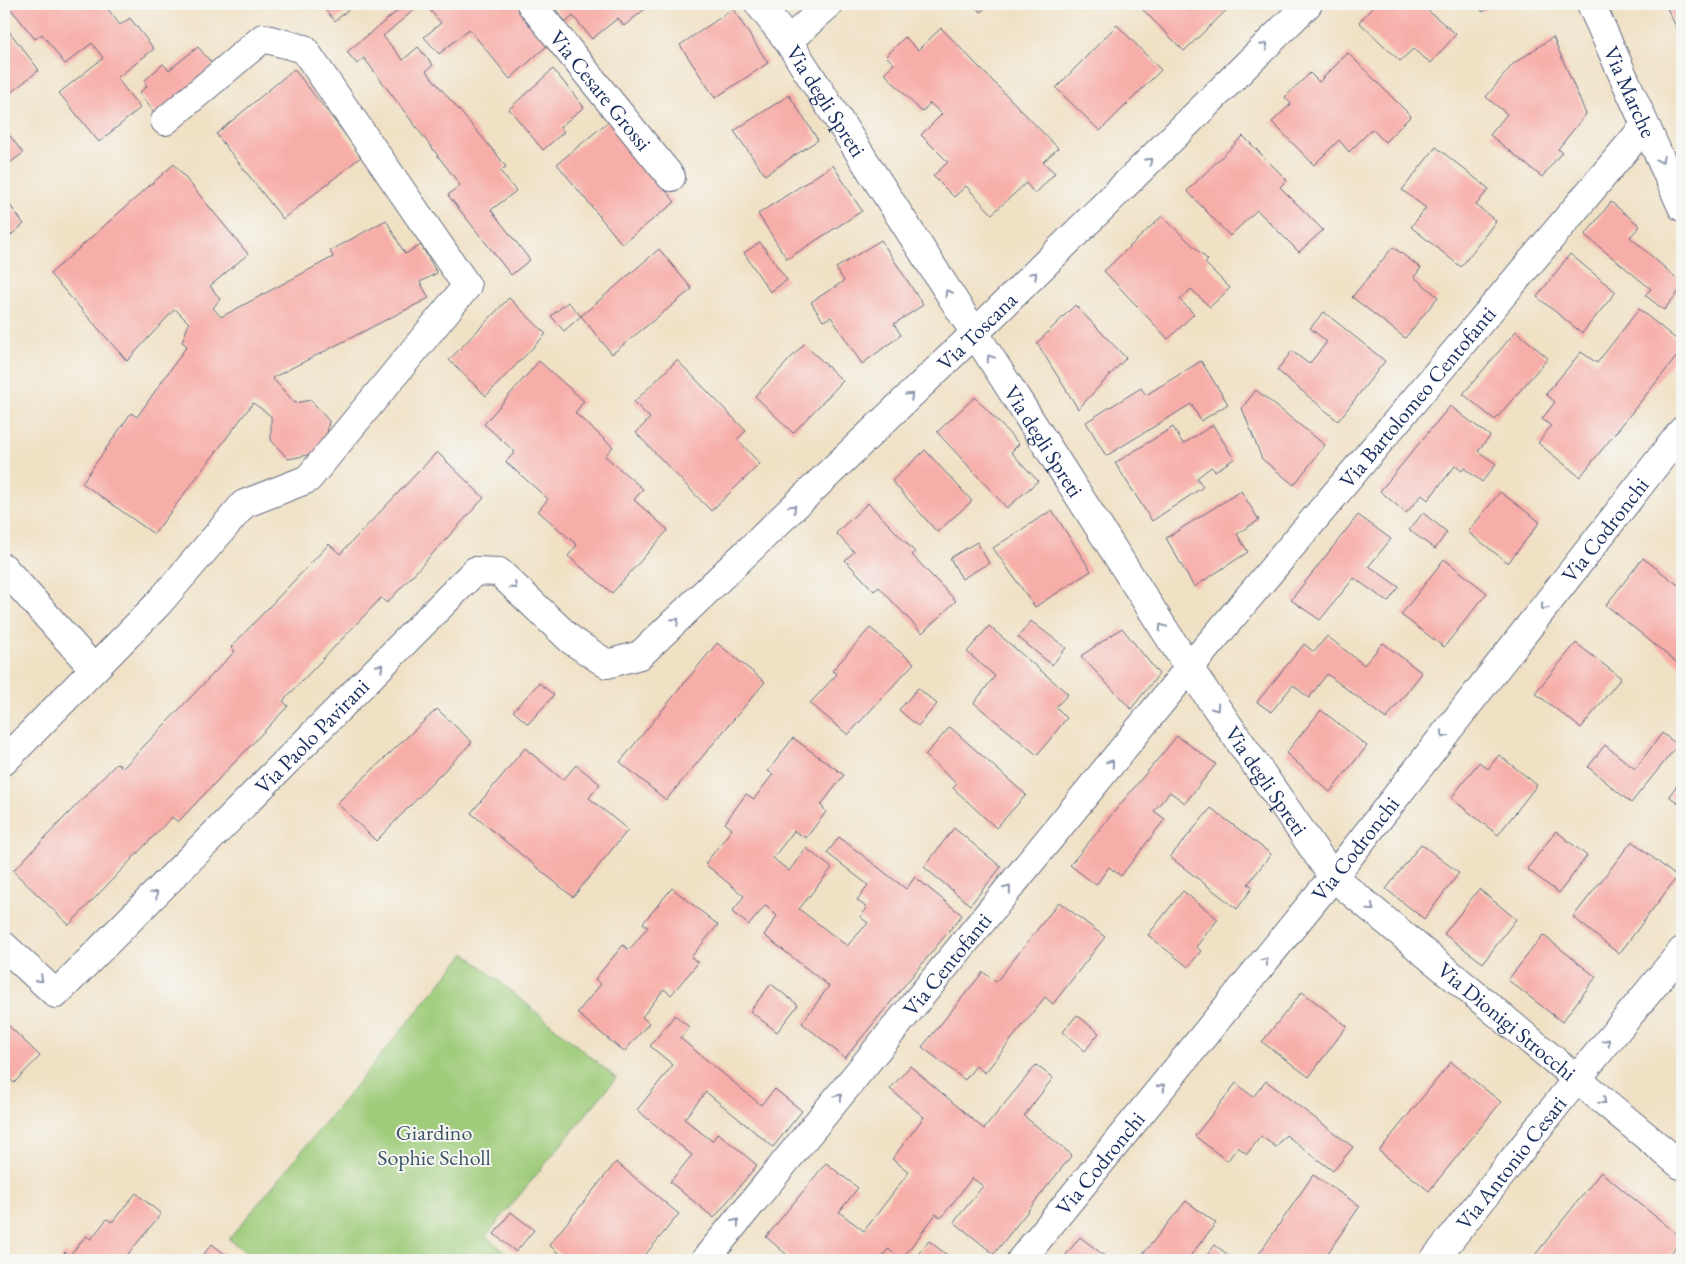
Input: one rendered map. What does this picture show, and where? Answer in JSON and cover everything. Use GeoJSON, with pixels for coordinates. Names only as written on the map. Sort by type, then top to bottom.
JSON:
{"type":"FeatureCollection","features":[{"type":"Feature","properties":{"kind":"street","name":"Via Cesare Grossi"},"geometry":{"type":"LineString","coordinates":[[531,4],[671,176]]}},
{"type":"Feature","properties":{"kind":"street","name":"Via degli Spreti"},"geometry":{"type":"LineString","coordinates":[[759,4],[788,42],[1189,668],[1333,877]]}},
{"type":"Feature","properties":{"kind":"street"},"geometry":{"type":"LineString","coordinates":[[788,42],[829,4]]}},
{"type":"Feature","properties":{"kind":"street","name":"Via Toscana"},"geometry":{"type":"LineString","coordinates":[[640,655],[974,334],[1308,4]]}},
{"type":"Feature","properties":{"kind":"street","name":"Via Marche"},"geometry":{"type":"LineString","coordinates":[[1591,4],[1682,207]]}},
{"type":"Feature","properties":{"kind":"street"},"geometry":{"type":"LineString","coordinates":[[4,761],[157,605],[244,504],[308,479],[468,286],[304,49],[264,38],[165,121]]}},
{"type":"Feature","properties":{"kind":"street","name":"Via Bartolomeo Centofanti"},"geometry":{"type":"LineString","coordinates":[[1189,668],[1645,126]]}},
{"type":"Feature","properties":{"kind":"street","name":"Via Codronchi"},"geometry":{"type":"LineString","coordinates":[[1021,1260],[1333,877],[1682,431]]}},
{"type":"Feature","properties":{"kind":"street"},"geometry":{"type":"LineString","coordinates":[[4,568],[94,669]]}},
{"type":"Feature","properties":{"kind":"street","name":"Via Paolo Pavirani"},"geometry":{"type":"LineString","coordinates":[[4,946],[56,994],[475,571],[499,572],[571,640],[607,664],[640,655]]}},
{"type":"Feature","properties":{"kind":"street","name":"Via Centofanti"},"geometry":{"type":"LineString","coordinates":[[706,1260],[1189,668]]}},
{"type":"Feature","properties":{"kind":"street","name":"Via Dionigi Strocchi"},"geometry":{"type":"LineString","coordinates":[[1333,877],[1682,1166]]}},
{"type":"Feature","properties":{"kind":"street","name":"Via Antonio Cesari"},"geometry":{"type":"LineString","coordinates":[[1434,1260],[1576,1080],[1682,951]]}},
{"type":"Feature","properties":{"kind":"green space","name":"Giardino Sophie Scholl"},"geometry":{"type":"Polygon","coordinates":[[[465,953],[616,1078],[486,1236],[514,1260],[255,1260],[229,1239],[465,953]]]}},
{"type":"Feature","properties":{"kind":"building"},"geometry":{"type":"Polygon","coordinates":[[[7,4],[104,4],[120,25],[130,18],[154,49],[117,78],[140,108],[99,142],[59,93],[103,58],[92,43],[65,64],[42,34],[35,39],[7,4]]]}},
{"type":"Feature","properties":{"kind":"building"},"geometry":{"type":"Polygon","coordinates":[[[320,4],[355,4],[335,21],[320,4]]]}},
{"type":"Feature","properties":{"kind":"building"},"geometry":{"type":"Polygon","coordinates":[[[406,4],[412,4],[416,8],[383,36],[403,60],[418,47],[433,65],[426,71],[498,156],[506,167],[500,171],[516,191],[491,210],[530,260],[511,275],[448,195],[460,185],[364,58],[357,64],[347,52],[406,4]]]}},
{"type":"Feature","properties":{"kind":"building"},"geometry":{"type":"Polygon","coordinates":[[[435,4],[519,4],[551,42],[510,79],[469,29],[439,54],[424,37],[441,23],[429,9],[435,4]]]}},
{"type":"Feature","properties":{"kind":"building"},"geometry":{"type":"Polygon","coordinates":[[[551,4],[650,5],[624,26],[618,18],[592,39],[573,16],[566,22],[551,4]]]}},
{"type":"Feature","properties":{"kind":"building"},"geometry":{"type":"Polygon","coordinates":[[[972,4],[989,4],[981,12],[972,4]]]}},
{"type":"Feature","properties":{"kind":"building"},"geometry":{"type":"Polygon","coordinates":[[[1137,4],[1233,4],[1184,51],[1137,4]]]}},
{"type":"Feature","properties":{"kind":"building"},"geometry":{"type":"Polygon","coordinates":[[[1376,4],[1420,4],[1456,34],[1431,63],[1413,49],[1400,61],[1359,22],[1376,4]]]}},
{"type":"Feature","properties":{"kind":"building"},"geometry":{"type":"Polygon","coordinates":[[[1475,4],[1492,4],[1483,12],[1475,4]]]}},
{"type":"Feature","properties":{"kind":"building"},"geometry":{"type":"Polygon","coordinates":[[[1665,4],[1682,4],[1682,39],[1665,4]]]}},
{"type":"Feature","properties":{"kind":"building"},"geometry":{"type":"Polygon","coordinates":[[[733,9],[768,63],[715,98],[680,45],[733,9]]]}},
{"type":"Feature","properties":{"kind":"building"},"geometry":{"type":"Polygon","coordinates":[[[1117,25],[1161,70],[1100,131],[1056,88],[1117,25]]]}},
{"type":"Feature","properties":{"kind":"building"},"geometry":{"type":"Polygon","coordinates":[[[4,27],[39,70],[4,98],[4,27]]]}},
{"type":"Feature","properties":{"kind":"building"},"geometry":{"type":"Polygon","coordinates":[[[941,28],[1058,148],[1043,162],[1055,173],[1035,194],[1026,183],[992,214],[966,186],[954,197],[933,176],[948,162],[921,135],[942,114],[930,103],[922,112],[884,73],[894,64],[886,56],[905,37],[918,50],[941,28]]]}},
{"type":"Feature","properties":{"kind":"building"},"geometry":{"type":"Polygon","coordinates":[[[1553,37],[1586,114],[1558,149],[1562,152],[1542,177],[1490,135],[1507,114],[1486,97],[1513,64],[1553,37]]]}},
{"type":"Feature","properties":{"kind":"building"},"geometry":{"type":"Polygon","coordinates":[[[198,47],[216,68],[157,116],[139,93],[147,86],[144,81],[163,64],[169,70],[198,47]]]}},
{"type":"Feature","properties":{"kind":"building"},"geometry":{"type":"Polygon","coordinates":[[[1348,53],[1411,116],[1385,142],[1372,129],[1349,152],[1339,140],[1314,165],[1272,122],[1291,104],[1285,97],[1310,73],[1319,82],[1348,53]]]}},
{"type":"Feature","properties":{"kind":"building"},"geometry":{"type":"Polygon","coordinates":[[[294,69],[362,156],[283,219],[216,134],[294,69]]]}},
{"type":"Feature","properties":{"kind":"building"},"geometry":{"type":"Polygon","coordinates":[[[553,69],[584,107],[560,127],[564,132],[543,150],[509,109],[553,69]]]}},
{"type":"Feature","properties":{"kind":"building"},"geometry":{"type":"Polygon","coordinates":[[[789,95],[818,140],[765,175],[734,131],[789,95]]]}},
{"type":"Feature","properties":{"kind":"building"},"geometry":{"type":"Polygon","coordinates":[[[609,121],[675,202],[622,244],[557,164],[609,121]]]}},
{"type":"Feature","properties":{"kind":"building"},"geometry":{"type":"Polygon","coordinates":[[[4,128],[23,153],[6,166],[4,163],[4,128]]]}},
{"type":"Feature","properties":{"kind":"building"},"geometry":{"type":"Polygon","coordinates":[[[1243,136],[1287,180],[1280,187],[1323,230],[1299,252],[1257,210],[1230,236],[1187,191],[1243,136]]]}},
{"type":"Feature","properties":{"kind":"building"},"geometry":{"type":"Polygon","coordinates":[[[1436,147],[1489,189],[1476,205],[1496,221],[1461,267],[1411,227],[1426,208],[1402,190],[1436,147]]]}},
{"type":"Feature","properties":{"kind":"building"},"geometry":{"type":"Polygon","coordinates":[[[174,164],[248,254],[210,286],[220,299],[213,308],[221,317],[333,257],[330,251],[386,220],[405,254],[421,245],[437,273],[420,282],[429,298],[272,378],[295,403],[311,400],[329,421],[324,452],[288,459],[271,440],[271,416],[253,403],[154,534],[82,483],[131,413],[137,417],[187,346],[182,342],[189,323],[175,309],[127,361],[50,274],[174,164]]]}},
{"type":"Feature","properties":{"kind":"building"},"geometry":{"type":"Polygon","coordinates":[[[833,165],[862,211],[787,259],[758,214],[833,165]]]}},
{"type":"Feature","properties":{"kind":"building"},"geometry":{"type":"Polygon","coordinates":[[[4,197],[24,224],[4,241],[4,197]]]}},
{"type":"Feature","properties":{"kind":"building"},"geometry":{"type":"Polygon","coordinates":[[[1611,202],[1640,226],[1630,237],[1682,283],[1682,287],[1664,310],[1645,295],[1651,289],[1585,235],[1611,202]]]}},
{"type":"Feature","properties":{"kind":"building"},"geometry":{"type":"Polygon","coordinates":[[[1162,216],[1208,260],[1205,263],[1230,288],[1210,307],[1191,289],[1180,300],[1194,314],[1168,339],[1104,271],[1162,216]]]}},
{"type":"Feature","properties":{"kind":"building"},"geometry":{"type":"Polygon","coordinates":[[[881,240],[923,305],[894,324],[901,335],[862,364],[831,317],[823,321],[811,302],[844,281],[836,268],[881,240]]]}},
{"type":"Feature","properties":{"kind":"building"},"geometry":{"type":"Polygon","coordinates":[[[760,242],[787,280],[770,292],[744,253],[760,242]]]}},
{"type":"Feature","properties":{"kind":"building"},"geometry":{"type":"Polygon","coordinates":[[[1393,247],[1421,268],[1414,277],[1438,297],[1405,338],[1352,297],[1393,247]]]}},
{"type":"Feature","properties":{"kind":"building"},"geometry":{"type":"Polygon","coordinates":[[[659,249],[692,289],[612,354],[581,316],[659,249]]]}},
{"type":"Feature","properties":{"kind":"building"},"geometry":{"type":"Polygon","coordinates":[[[1570,254],[1616,292],[1582,333],[1537,297],[1570,254]]]}},
{"type":"Feature","properties":{"kind":"building"},"geometry":{"type":"Polygon","coordinates":[[[509,298],[546,334],[486,396],[449,360],[509,298]]]}},
{"type":"Feature","properties":{"kind":"building"},"geometry":{"type":"Polygon","coordinates":[[[568,302],[581,316],[564,331],[551,316],[568,302]]]}},
{"type":"Feature","properties":{"kind":"building"},"geometry":{"type":"Polygon","coordinates":[[[1075,305],[1126,358],[1078,409],[1037,343],[1075,305]]]}},
{"type":"Feature","properties":{"kind":"building"},"geometry":{"type":"Polygon","coordinates":[[[1639,309],[1682,344],[1682,350],[1580,477],[1538,443],[1551,426],[1542,419],[1555,402],[1546,394],[1581,352],[1597,363],[1639,309]]]}},
{"type":"Feature","properties":{"kind":"building"},"geometry":{"type":"Polygon","coordinates":[[[1324,312],[1385,361],[1338,421],[1277,370],[1292,351],[1309,364],[1327,342],[1310,328],[1324,312]]]}},
{"type":"Feature","properties":{"kind":"building"},"geometry":{"type":"Polygon","coordinates":[[[1516,331],[1548,358],[1495,420],[1463,394],[1516,331]]]}},
{"type":"Feature","properties":{"kind":"building"},"geometry":{"type":"Polygon","coordinates":[[[804,344],[843,381],[793,433],[755,396],[804,344]]]}},
{"type":"Feature","properties":{"kind":"building"},"geometry":{"type":"Polygon","coordinates":[[[677,360],[746,431],[737,439],[760,464],[711,511],[636,433],[650,418],[634,402],[677,360]]]}},
{"type":"Feature","properties":{"kind":"building"},"geometry":{"type":"Polygon","coordinates":[[[539,361],[584,401],[575,413],[613,447],[605,456],[643,489],[634,500],[668,530],[612,593],[568,556],[577,545],[538,511],[548,499],[506,462],[515,452],[484,424],[539,361]]]}},
{"type":"Feature","properties":{"kind":"building"},"geometry":{"type":"Polygon","coordinates":[[[1201,361],[1228,404],[1201,421],[1191,404],[1106,456],[1086,422],[1141,388],[1146,395],[1201,361]]]}},
{"type":"Feature","properties":{"kind":"building"},"geometry":{"type":"Polygon","coordinates":[[[1256,390],[1325,445],[1294,485],[1262,459],[1242,408],[1256,390]]]}},
{"type":"Feature","properties":{"kind":"building"},"geometry":{"type":"Polygon","coordinates":[[[975,397],[1019,444],[1011,452],[1038,481],[1007,508],[937,432],[975,397]]]}},
{"type":"Feature","properties":{"kind":"building"},"geometry":{"type":"Polygon","coordinates":[[[1450,406],[1490,436],[1478,451],[1496,464],[1482,482],[1464,468],[1462,471],[1455,466],[1428,500],[1422,495],[1406,513],[1380,491],[1450,406]]]}},
{"type":"Feature","properties":{"kind":"building"},"geometry":{"type":"Polygon","coordinates":[[[1213,425],[1234,459],[1215,471],[1211,467],[1197,478],[1203,487],[1152,521],[1115,463],[1173,427],[1183,444],[1213,425]]]}},
{"type":"Feature","properties":{"kind":"building"},"geometry":{"type":"Polygon","coordinates":[[[925,450],[972,501],[937,532],[892,481],[925,450]]]}},
{"type":"Feature","properties":{"kind":"building"},"geometry":{"type":"Polygon","coordinates":[[[437,452],[484,498],[387,603],[381,598],[283,701],[288,706],[178,822],[172,817],[69,925],[13,871],[117,763],[123,768],[235,651],[231,647],[329,544],[340,554],[437,452]]]}},
{"type":"Feature","properties":{"kind":"building"},"geometry":{"type":"Polygon","coordinates":[[[1241,491],[1259,520],[1237,534],[1248,552],[1194,587],[1166,538],[1241,491]]]}},
{"type":"Feature","properties":{"kind":"building"},"geometry":{"type":"Polygon","coordinates":[[[1500,492],[1540,522],[1508,563],[1468,532],[1500,492]]]}},
{"type":"Feature","properties":{"kind":"building"},"geometry":{"type":"Polygon","coordinates":[[[868,503],[915,552],[912,555],[956,601],[922,633],[879,587],[874,591],[845,560],[854,552],[836,533],[868,503]]]}},
{"type":"Feature","properties":{"kind":"building"},"geometry":{"type":"Polygon","coordinates":[[[1052,510],[1091,571],[1035,607],[993,548],[1052,510]]]}},
{"type":"Feature","properties":{"kind":"building"},"geometry":{"type":"Polygon","coordinates":[[[1423,513],[1447,532],[1435,549],[1409,530],[1423,513]]]}},
{"type":"Feature","properties":{"kind":"building"},"geometry":{"type":"Polygon","coordinates":[[[1358,515],[1391,539],[1369,566],[1399,587],[1388,602],[1354,578],[1320,620],[1291,600],[1358,515]]]}},
{"type":"Feature","properties":{"kind":"building"},"geometry":{"type":"Polygon","coordinates":[[[977,542],[989,563],[962,579],[950,558],[977,542]]]}},
{"type":"Feature","properties":{"kind":"building"},"geometry":{"type":"Polygon","coordinates":[[[1643,558],[1682,588],[1682,667],[1606,605],[1643,558]]]}},
{"type":"Feature","properties":{"kind":"building"},"geometry":{"type":"Polygon","coordinates":[[[1444,559],[1487,593],[1444,647],[1401,615],[1444,559]]]}},
{"type":"Feature","properties":{"kind":"building"},"geometry":{"type":"Polygon","coordinates":[[[1031,621],[1066,648],[1052,665],[1018,637],[1031,621]]]}},
{"type":"Feature","properties":{"kind":"building"},"geometry":{"type":"Polygon","coordinates":[[[989,626],[1068,694],[1056,707],[1067,718],[1037,755],[974,703],[995,676],[967,652],[989,626]]]}},
{"type":"Feature","properties":{"kind":"building"},"geometry":{"type":"Polygon","coordinates":[[[870,628],[914,663],[848,735],[810,703],[837,674],[832,671],[870,628]]]}},
{"type":"Feature","properties":{"kind":"building"},"geometry":{"type":"Polygon","coordinates":[[[1122,628],[1159,674],[1131,709],[1081,656],[1122,628]]]}},
{"type":"Feature","properties":{"kind":"building"},"geometry":{"type":"Polygon","coordinates":[[[1327,636],[1364,665],[1383,643],[1422,673],[1386,719],[1327,674],[1309,698],[1293,685],[1271,712],[1257,702],[1304,644],[1314,652],[1327,636]]]}},
{"type":"Feature","properties":{"kind":"building"},"geometry":{"type":"Polygon","coordinates":[[[717,643],[765,682],[666,800],[620,762],[717,643]]]}},
{"type":"Feature","properties":{"kind":"building"},"geometry":{"type":"Polygon","coordinates":[[[1576,643],[1621,678],[1581,728],[1535,693],[1576,643]]]}},
{"type":"Feature","properties":{"kind":"building"},"geometry":{"type":"Polygon","coordinates":[[[539,683],[554,695],[528,724],[513,711],[539,683]]]}},
{"type":"Feature","properties":{"kind":"building"},"geometry":{"type":"Polygon","coordinates":[[[918,688],[937,704],[918,726],[899,710],[918,688]]]}},
{"type":"Feature","properties":{"kind":"building"},"geometry":{"type":"Polygon","coordinates":[[[437,709],[472,742],[376,841],[337,803],[437,709]]]}},
{"type":"Feature","properties":{"kind":"building"},"geometry":{"type":"Polygon","coordinates":[[[1321,710],[1367,746],[1330,792],[1286,753],[1321,710]]]}},
{"type":"Feature","properties":{"kind":"building"},"geometry":{"type":"Polygon","coordinates":[[[950,727],[1026,795],[996,828],[953,788],[957,784],[925,755],[950,727]]]}},
{"type":"Feature","properties":{"kind":"building"},"geometry":{"type":"Polygon","coordinates":[[[1662,733],[1678,745],[1631,803],[1588,767],[1605,745],[1635,769],[1662,733]]]}},
{"type":"Feature","properties":{"kind":"building"},"geometry":{"type":"Polygon","coordinates":[[[1177,736],[1216,764],[1185,803],[1170,792],[1154,811],[1165,819],[1121,876],[1109,867],[1096,885],[1070,865],[1177,736]]]}},
{"type":"Feature","properties":{"kind":"building"},"geometry":{"type":"Polygon","coordinates":[[[793,738],[844,775],[821,805],[826,812],[806,838],[794,831],[773,858],[789,871],[806,848],[832,868],[799,909],[847,946],[868,923],[860,917],[867,908],[857,900],[868,885],[827,853],[839,837],[906,889],[915,877],[962,915],[845,1058],[802,1023],[829,986],[764,935],[777,916],[766,905],[749,925],[732,912],[744,896],[705,864],[732,829],[725,823],[746,794],[754,799],[773,774],[768,771],[793,738]]]}},
{"type":"Feature","properties":{"kind":"building"},"geometry":{"type":"Polygon","coordinates":[[[525,748],[563,780],[576,765],[600,784],[589,798],[628,830],[573,897],[471,813],[525,748]]]}},
{"type":"Feature","properties":{"kind":"building"},"geometry":{"type":"Polygon","coordinates":[[[1499,755],[1537,785],[1498,835],[1451,798],[1479,762],[1488,769],[1499,755]]]}},
{"type":"Feature","properties":{"kind":"building"},"geometry":{"type":"Polygon","coordinates":[[[1682,779],[1682,806],[1669,796],[1682,779]]]}},
{"type":"Feature","properties":{"kind":"building"},"geometry":{"type":"Polygon","coordinates":[[[1211,808],[1271,854],[1248,884],[1253,887],[1237,909],[1170,857],[1211,808]]]}},
{"type":"Feature","properties":{"kind":"building"},"geometry":{"type":"Polygon","coordinates":[[[954,828],[1001,867],[970,905],[924,867],[954,828]]]}},
{"type":"Feature","properties":{"kind":"building"},"geometry":{"type":"Polygon","coordinates":[[[1556,831],[1587,856],[1559,893],[1527,869],[1556,831]]]}},
{"type":"Feature","properties":{"kind":"building"},"geometry":{"type":"Polygon","coordinates":[[[1632,841],[1677,877],[1619,954],[1573,917],[1632,841]]]}},
{"type":"Feature","properties":{"kind":"building"},"geometry":{"type":"Polygon","coordinates":[[[1421,844],[1459,873],[1424,919],[1386,889],[1421,844]]]}},
{"type":"Feature","properties":{"kind":"building"},"geometry":{"type":"Polygon","coordinates":[[[672,888],[718,925],[691,957],[698,963],[671,995],[664,989],[642,1017],[649,1023],[624,1052],[577,1013],[601,984],[595,979],[623,945],[629,950],[648,927],[643,923],[672,888]]]}},
{"type":"Feature","properties":{"kind":"building"},"geometry":{"type":"Polygon","coordinates":[[[1479,889],[1516,919],[1483,963],[1444,934],[1479,889]]]}},
{"type":"Feature","properties":{"kind":"building"},"geometry":{"type":"Polygon","coordinates":[[[1183,891],[1218,919],[1196,947],[1201,951],[1188,967],[1148,935],[1183,891]]]}},
{"type":"Feature","properties":{"kind":"building"},"geometry":{"type":"Polygon","coordinates":[[[1059,902],[1105,937],[1053,1004],[1045,997],[985,1073],[976,1066],[965,1080],[922,1047],[983,972],[996,982],[1059,902]]]}},
{"type":"Feature","properties":{"kind":"building"},"geometry":{"type":"Polygon","coordinates":[[[1543,935],[1596,977],[1562,1022],[1508,980],[1543,935]]]}},
{"type":"Feature","properties":{"kind":"building"},"geometry":{"type":"Polygon","coordinates":[[[771,984],[798,1005],[777,1032],[750,1011],[771,984]]]}},
{"type":"Feature","properties":{"kind":"building"},"geometry":{"type":"Polygon","coordinates":[[[1302,992],[1347,1026],[1309,1077],[1262,1042],[1302,992]]]}},
{"type":"Feature","properties":{"kind":"building"},"geometry":{"type":"Polygon","coordinates":[[[675,1015],[689,1027],[680,1038],[761,1105],[775,1089],[802,1111],[773,1147],[706,1092],[684,1119],[712,1141],[718,1133],[757,1165],[714,1218],[670,1182],[692,1155],[637,1110],[673,1065],[650,1046],[675,1015]]]}},
{"type":"Feature","properties":{"kind":"building"},"geometry":{"type":"Polygon","coordinates":[[[1077,1015],[1099,1033],[1085,1051],[1063,1032],[1077,1015]]]}},
{"type":"Feature","properties":{"kind":"building"},"geometry":{"type":"Polygon","coordinates":[[[8,1025],[40,1056],[14,1083],[4,1073],[4,1029],[8,1025]]]}},
{"type":"Feature","properties":{"kind":"building"},"geometry":{"type":"Polygon","coordinates":[[[1451,1062],[1501,1102],[1429,1191],[1379,1151],[1451,1062]]]}},
{"type":"Feature","properties":{"kind":"building"},"geometry":{"type":"Polygon","coordinates":[[[1036,1065],[1053,1078],[1024,1116],[1072,1155],[994,1254],[954,1222],[983,1186],[972,1178],[941,1218],[936,1214],[902,1259],[888,1249],[880,1260],[793,1260],[766,1237],[826,1163],[858,1188],[839,1212],[864,1231],[909,1172],[892,1159],[924,1117],[890,1089],[910,1066],[984,1129],[1036,1065]]]}},
{"type":"Feature","properties":{"kind":"building"},"geometry":{"type":"Polygon","coordinates":[[[1266,1081],[1353,1147],[1333,1171],[1286,1135],[1276,1147],[1261,1136],[1247,1154],[1238,1147],[1227,1161],[1195,1136],[1236,1083],[1253,1097],[1266,1081]]]}},
{"type":"Feature","properties":{"kind":"building"},"geometry":{"type":"Polygon","coordinates":[[[616,1162],[679,1214],[641,1260],[567,1260],[549,1245],[616,1162]]]}},
{"type":"Feature","properties":{"kind":"building"},"geometry":{"type":"Polygon","coordinates":[[[1601,1172],[1682,1238],[1666,1260],[1531,1260],[1601,1172]]]}},
{"type":"Feature","properties":{"kind":"building"},"geometry":{"type":"Polygon","coordinates":[[[1313,1175],[1360,1206],[1323,1260],[1255,1260],[1313,1175]]]}},
{"type":"Feature","properties":{"kind":"building"},"geometry":{"type":"Polygon","coordinates":[[[136,1193],[161,1214],[123,1260],[59,1260],[65,1252],[69,1256],[86,1236],[91,1239],[107,1219],[112,1222],[136,1193]]]}},
{"type":"Feature","properties":{"kind":"building"},"geometry":{"type":"Polygon","coordinates":[[[1186,1201],[1216,1223],[1187,1260],[1138,1260],[1186,1201]]]}},
{"type":"Feature","properties":{"kind":"building"},"geometry":{"type":"Polygon","coordinates":[[[511,1212],[534,1230],[516,1252],[494,1234],[511,1212]]]}},
{"type":"Feature","properties":{"kind":"building"},"geometry":{"type":"Polygon","coordinates":[[[1080,1237],[1110,1260],[1062,1260],[1080,1237]]]}},
{"type":"Feature","properties":{"kind":"building"},"geometry":{"type":"Polygon","coordinates":[[[929,1241],[954,1260],[913,1260],[929,1241]]]}},
{"type":"Feature","properties":{"kind":"building"},"geometry":{"type":"Polygon","coordinates":[[[212,1244],[232,1260],[199,1260],[212,1244]]]}},
{"type":"Feature","properties":{"kind":"building"},"geometry":{"type":"Polygon","coordinates":[[[1215,1245],[1235,1260],[1203,1260],[1215,1245]]]}}]}
